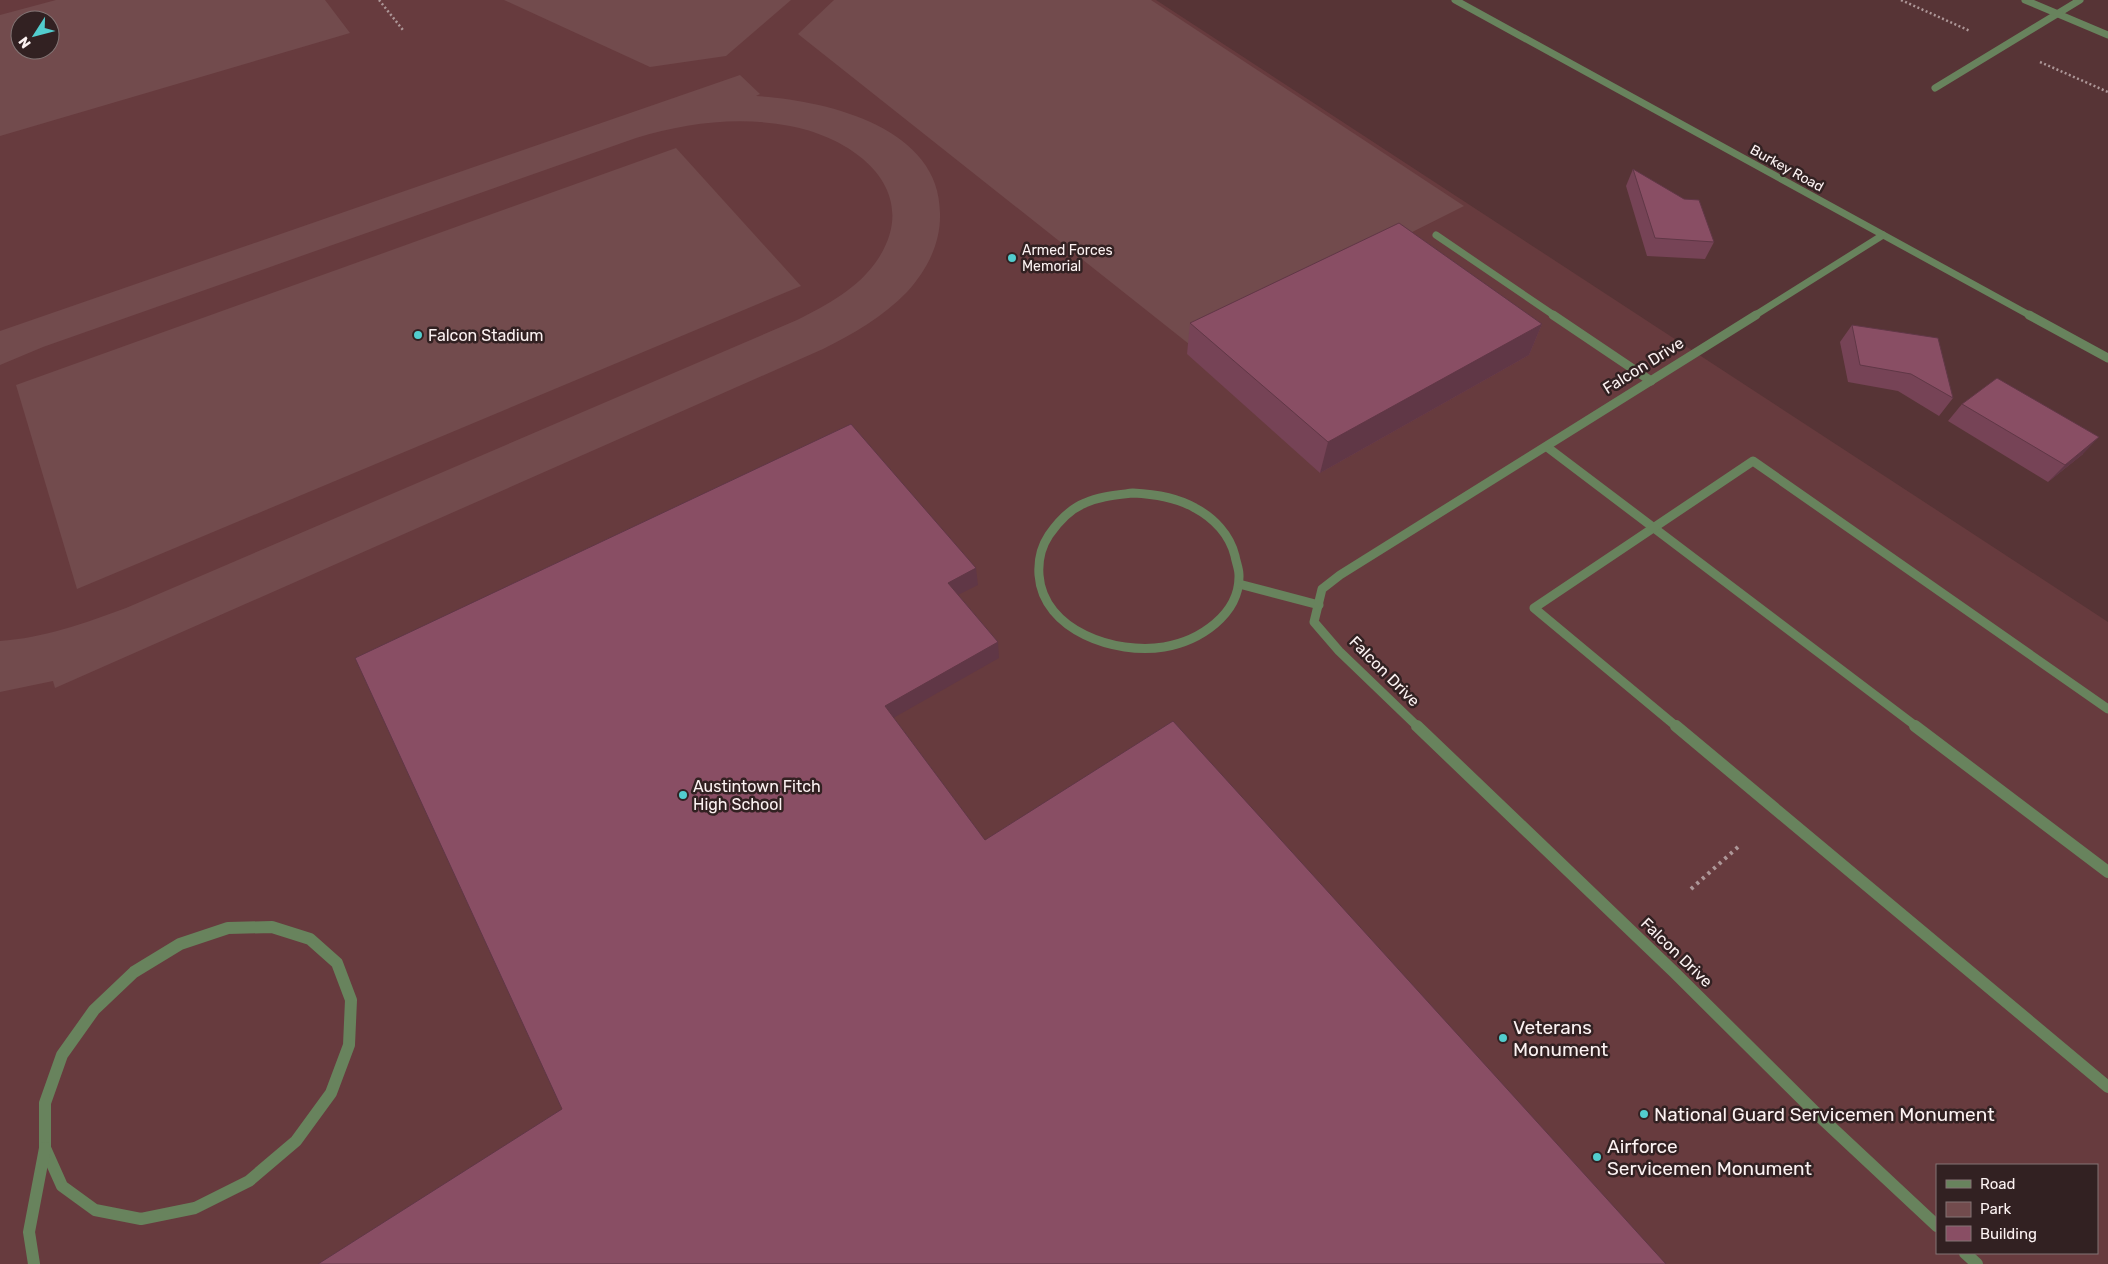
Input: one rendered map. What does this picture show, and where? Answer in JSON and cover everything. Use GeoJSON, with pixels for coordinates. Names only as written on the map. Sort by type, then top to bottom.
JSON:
{"type":"FeatureCollection","features":[{"type":"Feature","properties":{"kind":"street","name":"Burkey Road"},"geometry":{"type":"LineString","coordinates":[[1455,0],[2108,358]]}},
{"type":"Feature","properties":{"kind":"street"},"geometry":{"type":"LineString","coordinates":[[2025,0],[2108,35]]}},
{"type":"Feature","properties":{"kind":"street"},"geometry":{"type":"LineString","coordinates":[[1935,88],[2080,0]]}},
{"type":"Feature","properties":{"kind":"street","name":"Falcon Drive"},"geometry":{"type":"LineString","coordinates":[[1883,234],[1547,447],[1340,575],[1322,589],[1314,622],[1356,668],[1674,972],[1815,1112],[1936,1225]]}},
{"type":"Feature","properties":{"kind":"street"},"geometry":{"type":"LineString","coordinates":[[1436,235],[1652,381]]}},
{"type":"Feature","properties":{"kind":"street"},"geometry":{"type":"LineString","coordinates":[[1547,447],[2108,872]]}},
{"type":"Feature","properties":{"kind":"street"},"geometry":{"type":"LineString","coordinates":[[2108,709],[1753,461],[1534,608],[2108,1088]]}},
{"type":"Feature","properties":{"kind":"street"},"geometry":{"type":"LineString","coordinates":[[1133,493],[1162,495],[1189,504],[1212,519],[1229,538],[1238,560],[1240,584],[1231,607],[1215,626],[1190,641],[1161,649],[1129,649],[1098,642],[1072,628],[1052,609],[1040,586],[1038,563],[1044,540],[1058,521],[1080,506],[1105,496],[1133,493]]}},
{"type":"Feature","properties":{"kind":"street"},"geometry":{"type":"LineString","coordinates":[[1240,584],[1319,605]]}},
{"type":"Feature","properties":{"kind":"street"},"geometry":{"type":"LineString","coordinates":[[34,1264],[29,1232],[45,1148],[46,1103],[62,1055],[94,1010],[134,972],[180,944],[228,928],[272,927],[310,939],[337,963],[351,1000],[349,1045],[331,1093],[296,1141],[249,1181],[195,1208],[141,1219],[95,1210],[62,1186],[45,1148]]}},
{"type":"Feature","properties":{"kind":"street"},"geometry":{"type":"LineString","coordinates":[[1966,1254],[1977,1264]]}},
{"type":"Feature","properties":{"kind":"path"},"geometry":{"type":"LineString","coordinates":[[379,0],[403,30]]}},
{"type":"Feature","properties":{"kind":"path"},"geometry":{"type":"LineString","coordinates":[[1691,889],[1738,847]]}},
{"type":"Feature","properties":{"kind":"shaded area"},"geometry":{"type":"Polygon","coordinates":[[[0,0],[1156,0],[2108,622],[2108,1264],[0,1264],[0,0]]]}},
{"type":"Feature","properties":{"kind":"green space"},"geometry":{"type":"Polygon","coordinates":[[[56,0],[325,0],[350,33],[0,136],[0,15],[10,12],[10,60],[60,60],[60,10],[19,10],[56,0]]]}},
{"type":"Feature","properties":{"kind":"green space"},"geometry":{"type":"Polygon","coordinates":[[[504,0],[791,0],[726,56],[650,67],[504,0]]]}},
{"type":"Feature","properties":{"kind":"green space"},"geometry":{"type":"Polygon","coordinates":[[[834,0],[1151,0],[1464,206],[1189,344],[798,34],[834,0]]]}},
{"type":"Feature","properties":{"kind":"green space"},"geometry":{"type":"Polygon","coordinates":[[[740,75],[760,94],[756,96],[813,104],[844,112],[874,123],[900,139],[921,159],[935,183],[940,224],[935,245],[921,275],[898,301],[878,317],[823,349],[55,688],[53,681],[0,692],[0,641],[48,633],[126,608],[797,320],[820,308],[842,295],[862,279],[878,259],[890,234],[892,210],[887,189],[875,171],[858,155],[837,142],[814,132],[771,123],[732,121],[693,125],[636,138],[43,347],[0,365],[0,331],[740,75]]]}},
{"type":"Feature","properties":{"kind":"green space","name":"Falcon Stadium"},"geometry":{"type":"Polygon","coordinates":[[[676,148],[801,286],[77,589],[16,385],[676,148]]]}},
{"type":"Feature","properties":{"kind":"building"},"geometry":{"type":"Polygon","coordinates":[[[1633,169],[1684,199],[1699,200],[1714,242],[1655,238],[1633,169]]]}},
{"type":"Feature","properties":{"kind":"building"},"geometry":{"type":"Polygon","coordinates":[[[1399,223],[1542,324],[1328,442],[1190,323],[1399,223]]]}},
{"type":"Feature","properties":{"kind":"building"},"geometry":{"type":"Polygon","coordinates":[[[1852,325],[1938,338],[1953,398],[1911,374],[1860,365],[1852,325]]]}},
{"type":"Feature","properties":{"kind":"building"},"geometry":{"type":"Polygon","coordinates":[[[1997,378],[2099,437],[2065,465],[1962,404],[1997,378]]]}},
{"type":"Feature","properties":{"kind":"building","name":"Austintown Fitch High School"},"geometry":{"type":"Polygon","coordinates":[[[851,424],[976,568],[948,583],[998,642],[885,706],[985,840],[1173,721],[1666,1264],[318,1264],[562,1109],[355,658],[851,424]]]}},
{"type":"Feature","properties":{"kind":"place","name":"Armed Forces Memorial"},"geometry":{"type":"Point","coordinates":[1012,258]}},
{"type":"Feature","properties":{"kind":"place","name":"Falcon Stadium"},"geometry":{"type":"Point","coordinates":[418,335]}},
{"type":"Feature","properties":{"kind":"place","name":"Austintown Fitch High School"},"geometry":{"type":"Point","coordinates":[683,795]}},
{"type":"Feature","properties":{"kind":"place","name":"Veterans Monument"},"geometry":{"type":"Point","coordinates":[1503,1038]}},
{"type":"Feature","properties":{"kind":"place","name":"National Guard Servicemen Monument"},"geometry":{"type":"Point","coordinates":[1644,1114]}},
{"type":"Feature","properties":{"kind":"place","name":"Airforce Servicemen Monument"},"geometry":{"type":"Point","coordinates":[1597,1157]}}]}
